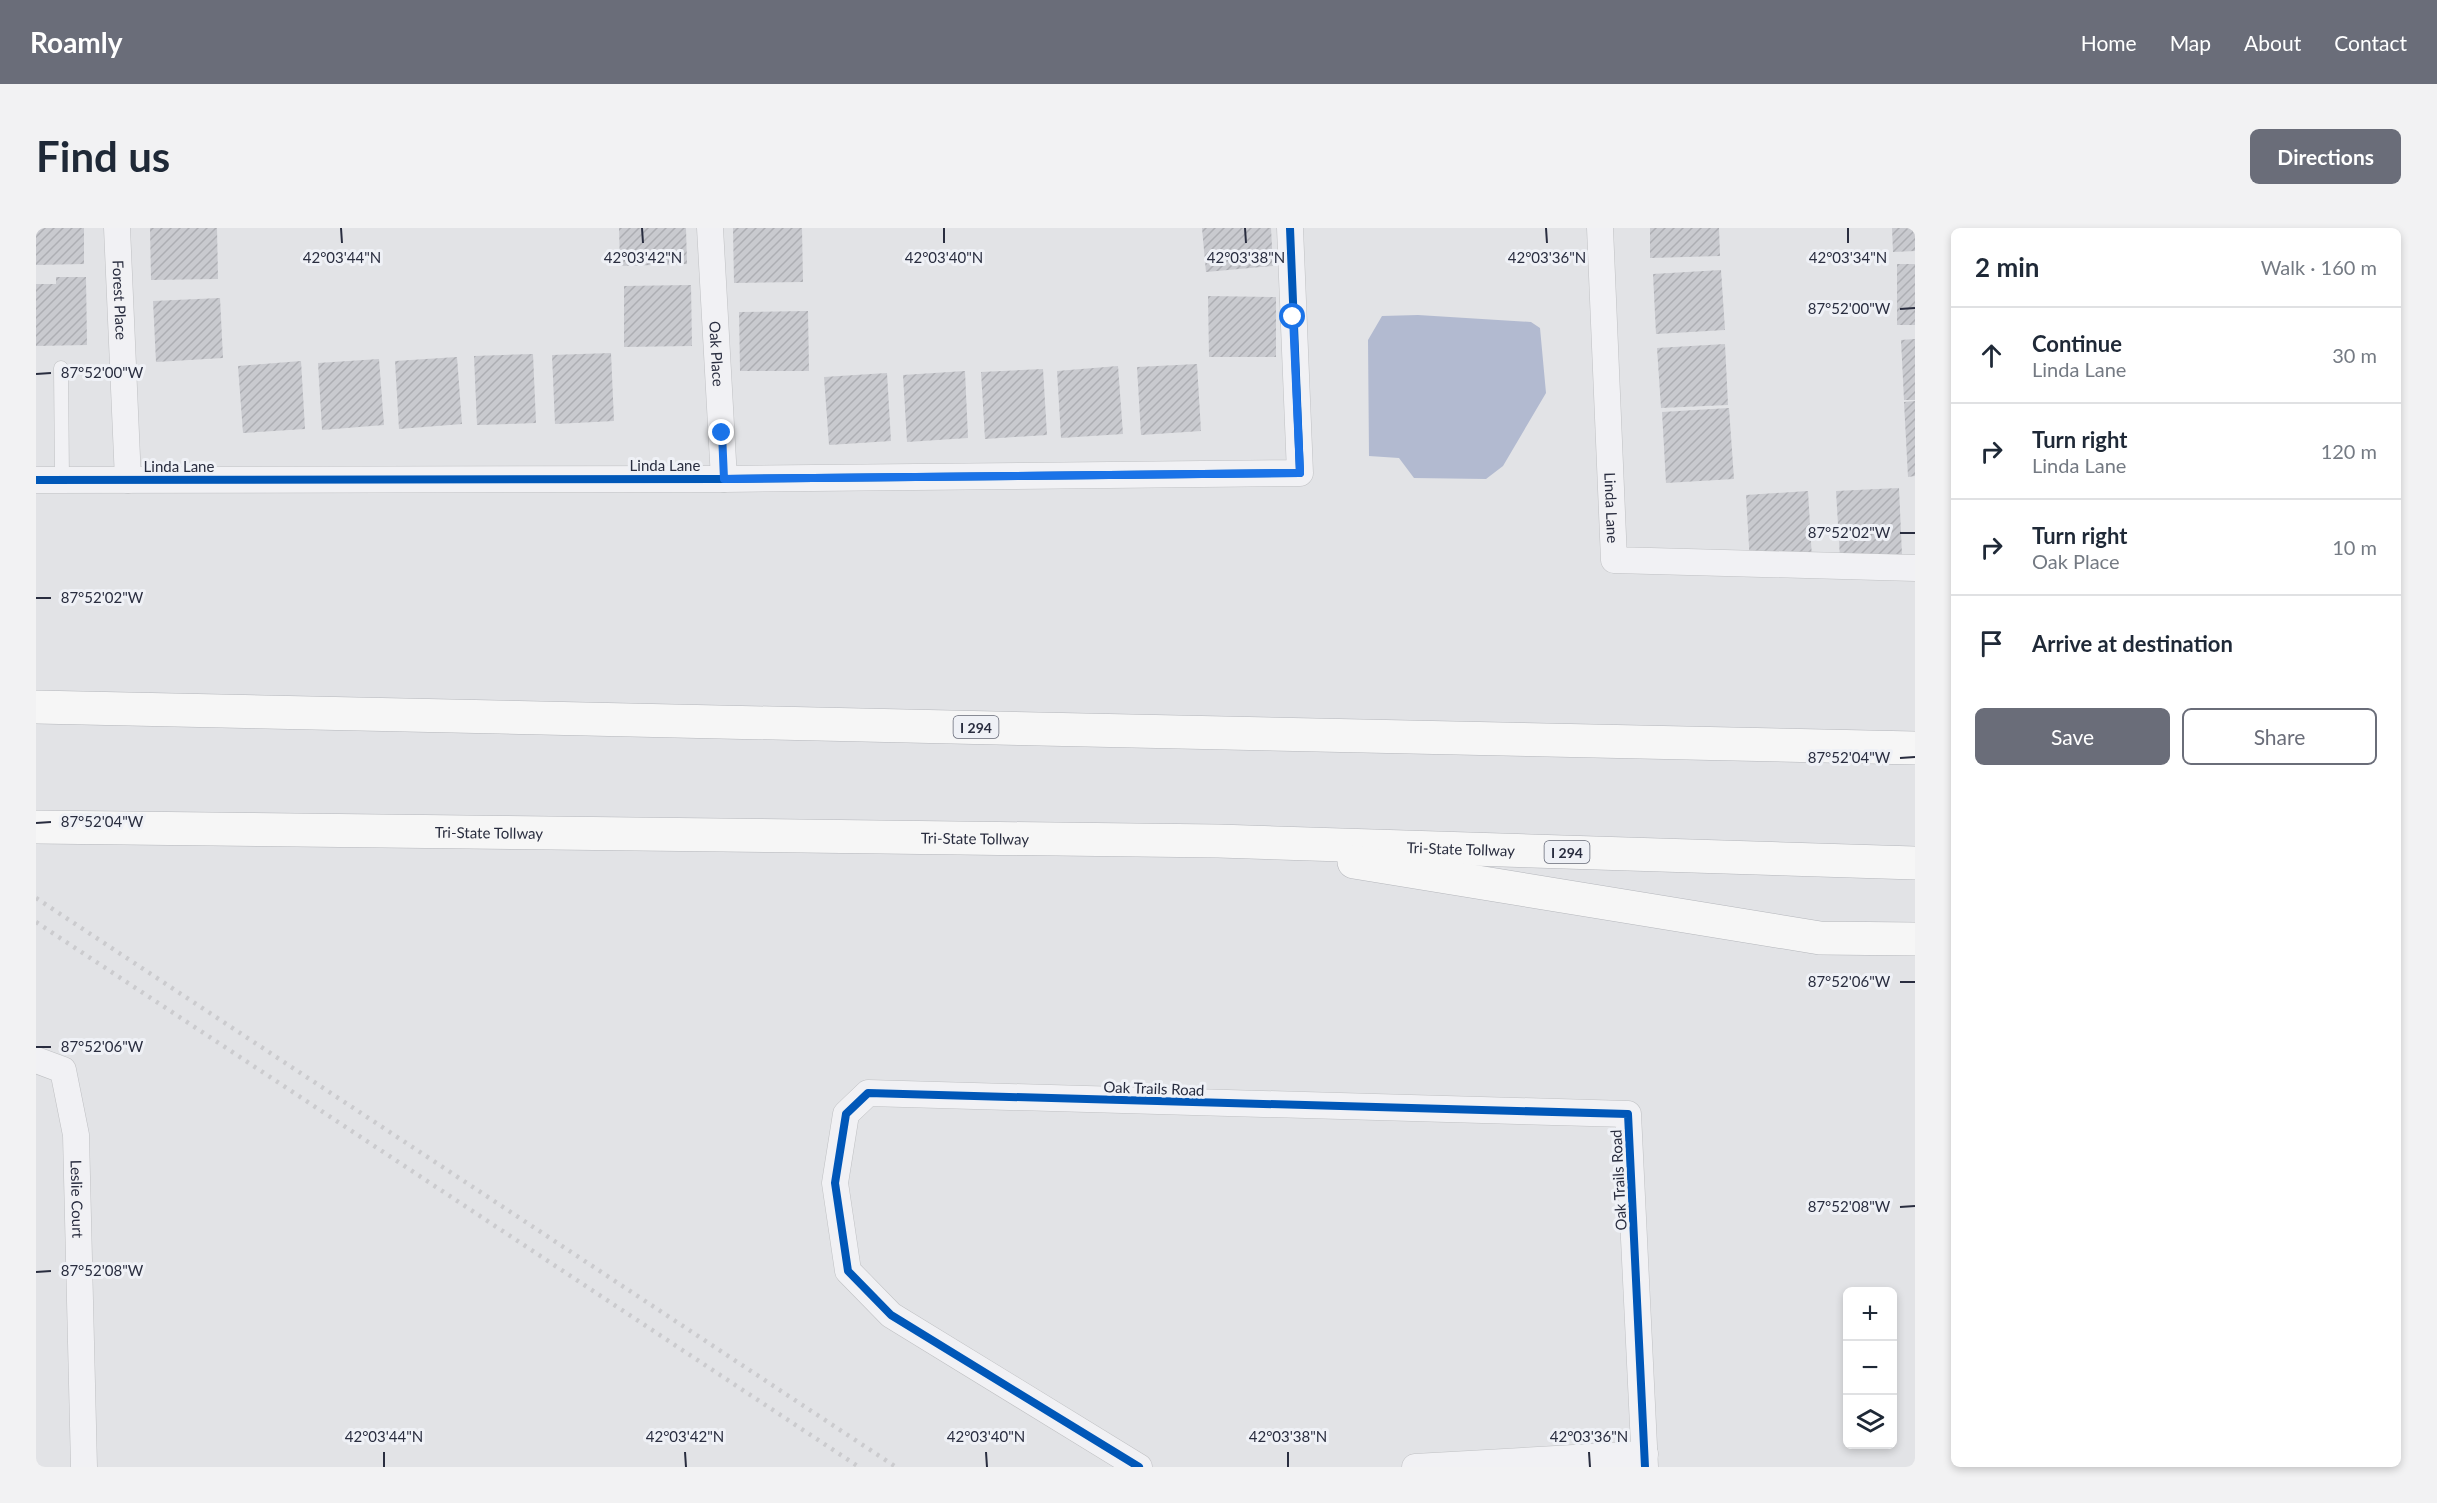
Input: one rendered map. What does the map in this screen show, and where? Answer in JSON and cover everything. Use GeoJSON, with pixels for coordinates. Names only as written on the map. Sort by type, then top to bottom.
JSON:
{"type":"FeatureCollection","features":[{"type":"Feature","properties":{"kind":"highway","name":"I 294"},"geometry":{"type":"LineString","coordinates":[[36,707],[1915,748]]}},
{"type":"Feature","properties":{"kind":"highway","name":"Tri-State Tollway"},"geometry":{"type":"LineString","coordinates":[[36,827],[1218,840],[1915,863]]}},
{"type":"Feature","properties":{"kind":"highway"},"geometry":{"type":"LineString","coordinates":[[1218,840],[1820,938],[1915,939]]}},
{"type":"Feature","properties":{"kind":"street","name":"Forest Place"},"geometry":{"type":"LineString","coordinates":[[117,228],[128,480]]}},
{"type":"Feature","properties":{"kind":"street","name":"Oak Place"},"geometry":{"type":"LineString","coordinates":[[710,228],[724,479]]}},
{"type":"Feature","properties":{"kind":"street","name":"Linda Lane"},"geometry":{"type":"LineString","coordinates":[[36,480],[724,479],[1300,473],[1290,228]]}},
{"type":"Feature","properties":{"kind":"street","name":"Linda Lane"},"geometry":{"type":"LineString","coordinates":[[1600,228],[1614,560],[1915,568]]}},
{"type":"Feature","properties":{"kind":"street","name":"Leslie Court"},"geometry":{"type":"LineString","coordinates":[[36,1060],[63,1070],[76,1135],[84,1467]]}},
{"type":"Feature","properties":{"kind":"street","name":"Oak Trails Road"},"geometry":{"type":"LineString","coordinates":[[1139,1467],[891,1315],[848,1270],[834,1183],[846,1114],[868,1093],[1628,1114],[1645,1461],[1415,1467]]}},
{"type":"Feature","properties":{"kind":"lane"},"geometry":{"type":"LineString","coordinates":[[61,368],[62,480]]}},
{"type":"Feature","properties":{"kind":"water"},"geometry":{"type":"Polygon","coordinates":[[[1418,315],[1531,322],[1540,328],[1546,393],[1503,466],[1486,479],[1414,478],[1399,458],[1369,456],[1368,340],[1382,316],[1418,315]]]}},
{"type":"Feature","properties":{"kind":"building"},"geometry":{"type":"Polygon","coordinates":[[[36,228],[84,228],[84,264],[36,265],[36,228]]]}},
{"type":"Feature","properties":{"kind":"building"},"geometry":{"type":"Polygon","coordinates":[[[150,228],[217,228],[218,279],[151,280],[150,228]]]}},
{"type":"Feature","properties":{"kind":"building"},"geometry":{"type":"Polygon","coordinates":[[[619,228],[686,228],[687,264],[620,266],[619,228]]]}},
{"type":"Feature","properties":{"kind":"building"},"geometry":{"type":"Polygon","coordinates":[[[733,228],[802,228],[803,282],[734,283],[733,228]]]}},
{"type":"Feature","properties":{"kind":"building"},"geometry":{"type":"Polygon","coordinates":[[[1202,228],[1271,228],[1273,266],[1206,272],[1202,228]]]}},
{"type":"Feature","properties":{"kind":"building"},"geometry":{"type":"Polygon","coordinates":[[[1650,228],[1719,228],[1720,256],[1650,258],[1650,228]]]}},
{"type":"Feature","properties":{"kind":"building"},"geometry":{"type":"Polygon","coordinates":[[[1892,228],[1915,228],[1915,251],[1893,252],[1892,228]]]}},
{"type":"Feature","properties":{"kind":"building"},"geometry":{"type":"Polygon","coordinates":[[[1897,264],[1915,264],[1915,325],[1897,325],[1897,264]]]}},
{"type":"Feature","properties":{"kind":"building"},"geometry":{"type":"Polygon","coordinates":[[[1721,270],[1725,330],[1656,334],[1653,274],[1721,270]]]}},
{"type":"Feature","properties":{"kind":"building"},"geometry":{"type":"Polygon","coordinates":[[[56,277],[86,277],[87,345],[36,346],[36,284],[56,284],[56,277]]]}},
{"type":"Feature","properties":{"kind":"building"},"geometry":{"type":"Polygon","coordinates":[[[691,285],[692,346],[624,347],[624,286],[691,285]]]}},
{"type":"Feature","properties":{"kind":"building"},"geometry":{"type":"Polygon","coordinates":[[[1208,296],[1276,297],[1276,357],[1209,357],[1208,296]]]}},
{"type":"Feature","properties":{"kind":"building"},"geometry":{"type":"Polygon","coordinates":[[[220,298],[223,358],[156,362],[153,301],[220,298]]]}},
{"type":"Feature","properties":{"kind":"building"},"geometry":{"type":"Polygon","coordinates":[[[808,311],[809,371],[740,371],[739,312],[808,311]]]}},
{"type":"Feature","properties":{"kind":"building"},"geometry":{"type":"Polygon","coordinates":[[[1915,339],[1915,400],[1904,400],[1901,340],[1915,339]]]}},
{"type":"Feature","properties":{"kind":"building"},"geometry":{"type":"Polygon","coordinates":[[[1725,344],[1728,405],[1661,408],[1657,348],[1725,344]]]}},
{"type":"Feature","properties":{"kind":"building"},"geometry":{"type":"Polygon","coordinates":[[[611,353],[614,421],[555,424],[552,355],[611,353]]]}},
{"type":"Feature","properties":{"kind":"building"},"geometry":{"type":"Polygon","coordinates":[[[533,354],[536,423],[477,425],[474,356],[533,354]]]}},
{"type":"Feature","properties":{"kind":"building"},"geometry":{"type":"Polygon","coordinates":[[[457,357],[462,424],[399,429],[395,361],[457,357]]]}},
{"type":"Feature","properties":{"kind":"building"},"geometry":{"type":"Polygon","coordinates":[[[379,359],[384,425],[322,430],[318,363],[379,359]]]}},
{"type":"Feature","properties":{"kind":"building"},"geometry":{"type":"Polygon","coordinates":[[[301,361],[305,429],[243,433],[238,366],[301,361]]]}},
{"type":"Feature","properties":{"kind":"building"},"geometry":{"type":"Polygon","coordinates":[[[1197,364],[1201,431],[1141,435],[1137,367],[1197,364]]]}},
{"type":"Feature","properties":{"kind":"building"},"geometry":{"type":"Polygon","coordinates":[[[1118,366],[1123,434],[1061,438],[1057,371],[1118,366]]]}},
{"type":"Feature","properties":{"kind":"building"},"geometry":{"type":"Polygon","coordinates":[[[1043,369],[1047,435],[985,439],[981,372],[1043,369]]]}},
{"type":"Feature","properties":{"kind":"building"},"geometry":{"type":"Polygon","coordinates":[[[965,371],[968,438],[907,442],[903,375],[965,371]]]}},
{"type":"Feature","properties":{"kind":"building"},"geometry":{"type":"Polygon","coordinates":[[[887,373],[891,441],[829,445],[824,377],[887,373]]]}},
{"type":"Feature","properties":{"kind":"building"},"geometry":{"type":"Polygon","coordinates":[[[1915,401],[1915,476],[1908,477],[1904,402],[1915,401]]]}},
{"type":"Feature","properties":{"kind":"building"},"geometry":{"type":"Polygon","coordinates":[[[1729,408],[1734,479],[1666,483],[1662,412],[1729,408]]]}},
{"type":"Feature","properties":{"kind":"building"},"geometry":{"type":"Polygon","coordinates":[[[1899,488],[1902,555],[1840,558],[1836,491],[1899,488]]]}},
{"type":"Feature","properties":{"kind":"building"},"geometry":{"type":"Polygon","coordinates":[[[1808,491],[1812,559],[1750,563],[1746,495],[1808,491]]]}},
{"type":"Feature","properties":{"kind":"railway"},"geometry":{"type":"LineString","coordinates":[[36,898],[896,1467]]}},
{"type":"Feature","properties":{"kind":"railway"},"geometry":{"type":"LineString","coordinates":[[36,922],[859,1467]]}},
{"type":"Feature","properties":{"kind":"cycle path"},"geometry":{"type":"LineString","coordinates":[[36,480],[724,479],[1300,473],[1290,228]]}},
{"type":"Feature","properties":{"kind":"cycle path"},"geometry":{"type":"LineString","coordinates":[[1139,1467],[891,1315],[848,1271],[835,1183],[846,1114],[868,1093],[1628,1114],[1645,1467]]}},
{"type":"Feature","properties":{"kind":"route"},"geometry":{"type":"LineString","coordinates":[[722,433],[724,479],[1300,473],[1293,317]]}}]}
